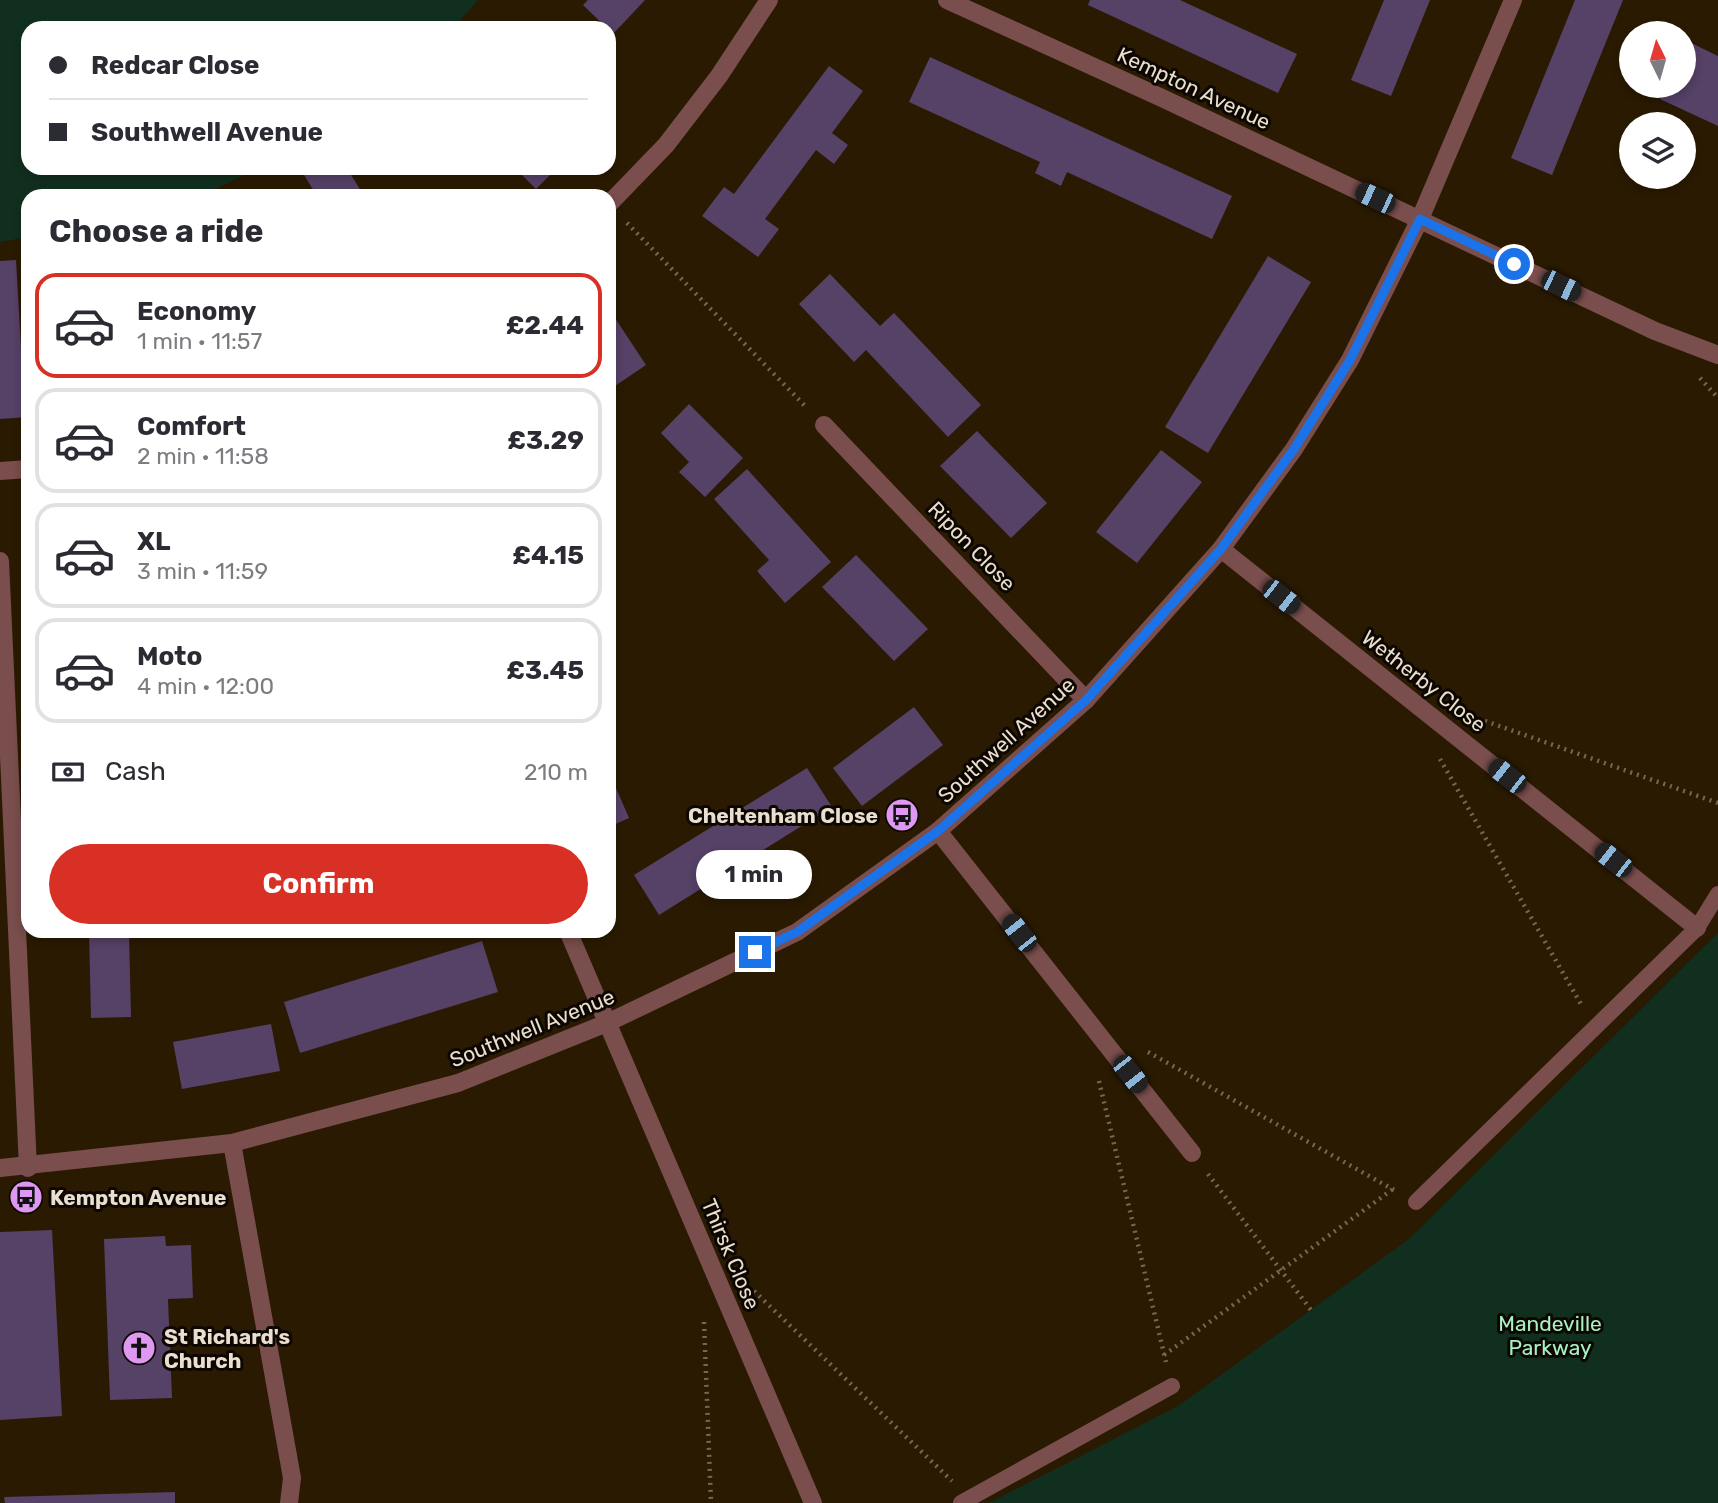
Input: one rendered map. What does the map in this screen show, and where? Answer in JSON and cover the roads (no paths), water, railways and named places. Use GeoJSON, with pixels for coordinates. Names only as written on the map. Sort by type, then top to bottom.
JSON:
{"type":"FeatureCollection","features":[{"type":"Feature","properties":{"kind":"street"},"geometry":{"type":"LineString","coordinates":[[616,208],[719,76],[769,0]]}},
{"type":"Feature","properties":{"kind":"street","name":"Kempton Avenue"},"geometry":{"type":"LineString","coordinates":[[947,0],[1655,331],[1718,355]]}},
{"type":"Feature","properties":{"kind":"street","name":"Southwell Avenue"},"geometry":{"type":"LineString","coordinates":[[0,1168],[28,1168],[232,1143],[458,1083],[607,1023],[797,932],[938,831],[1086,700],[1221,549],[1294,449],[1350,360],[1420,219],[1513,0]]}},
{"type":"Feature","properties":{"kind":"street","name":"Ripon Close"},"geometry":{"type":"LineString","coordinates":[[824,425],[1086,700]]}},
{"type":"Feature","properties":{"kind":"street"},"geometry":{"type":"LineString","coordinates":[[0,471],[21,470]]}},
{"type":"Feature","properties":{"kind":"street","name":"Wetherby Close"},"geometry":{"type":"LineString","coordinates":[[1221,549],[1697,928]]}},
{"type":"Feature","properties":{"kind":"street"},"geometry":{"type":"LineString","coordinates":[[0,561],[5,792],[28,1168]]}},
{"type":"Feature","properties":{"kind":"street"},"geometry":{"type":"LineString","coordinates":[[938,831],[1192,1153]]}},
{"type":"Feature","properties":{"kind":"street","name":"Thirsk Close"},"geometry":{"type":"LineString","coordinates":[[571,938],[813,1503]]}},
{"type":"Feature","properties":{"kind":"street"},"geometry":{"type":"LineString","coordinates":[[232,1143],[292,1478],[289,1503]]}},
{"type":"Feature","properties":{"kind":"lane"},"geometry":{"type":"LineString","coordinates":[[1416,1202],[1697,928],[1718,894]]}},
{"type":"Feature","properties":{"kind":"lane"},"geometry":{"type":"LineString","coordinates":[[961,1503],[1172,1386]]}},
{"type":"Feature","properties":{"kind":"place","name":"Cheltenham Close"},"geometry":{"type":"Point","coordinates":[902,815]}},
{"type":"Feature","properties":{"kind":"place","name":"Kempton Avenue"},"geometry":{"type":"Point","coordinates":[26,1197]}},
{"type":"Feature","properties":{"kind":"place","name":"St Richard's Church"},"geometry":{"type":"Point","coordinates":[139,1348]}},
{"type":"Feature","properties":{"kind":"park label","name":"Mandeville Parkway"},"geometry":{"type":"Point","coordinates":[1550,1335]}}]}
